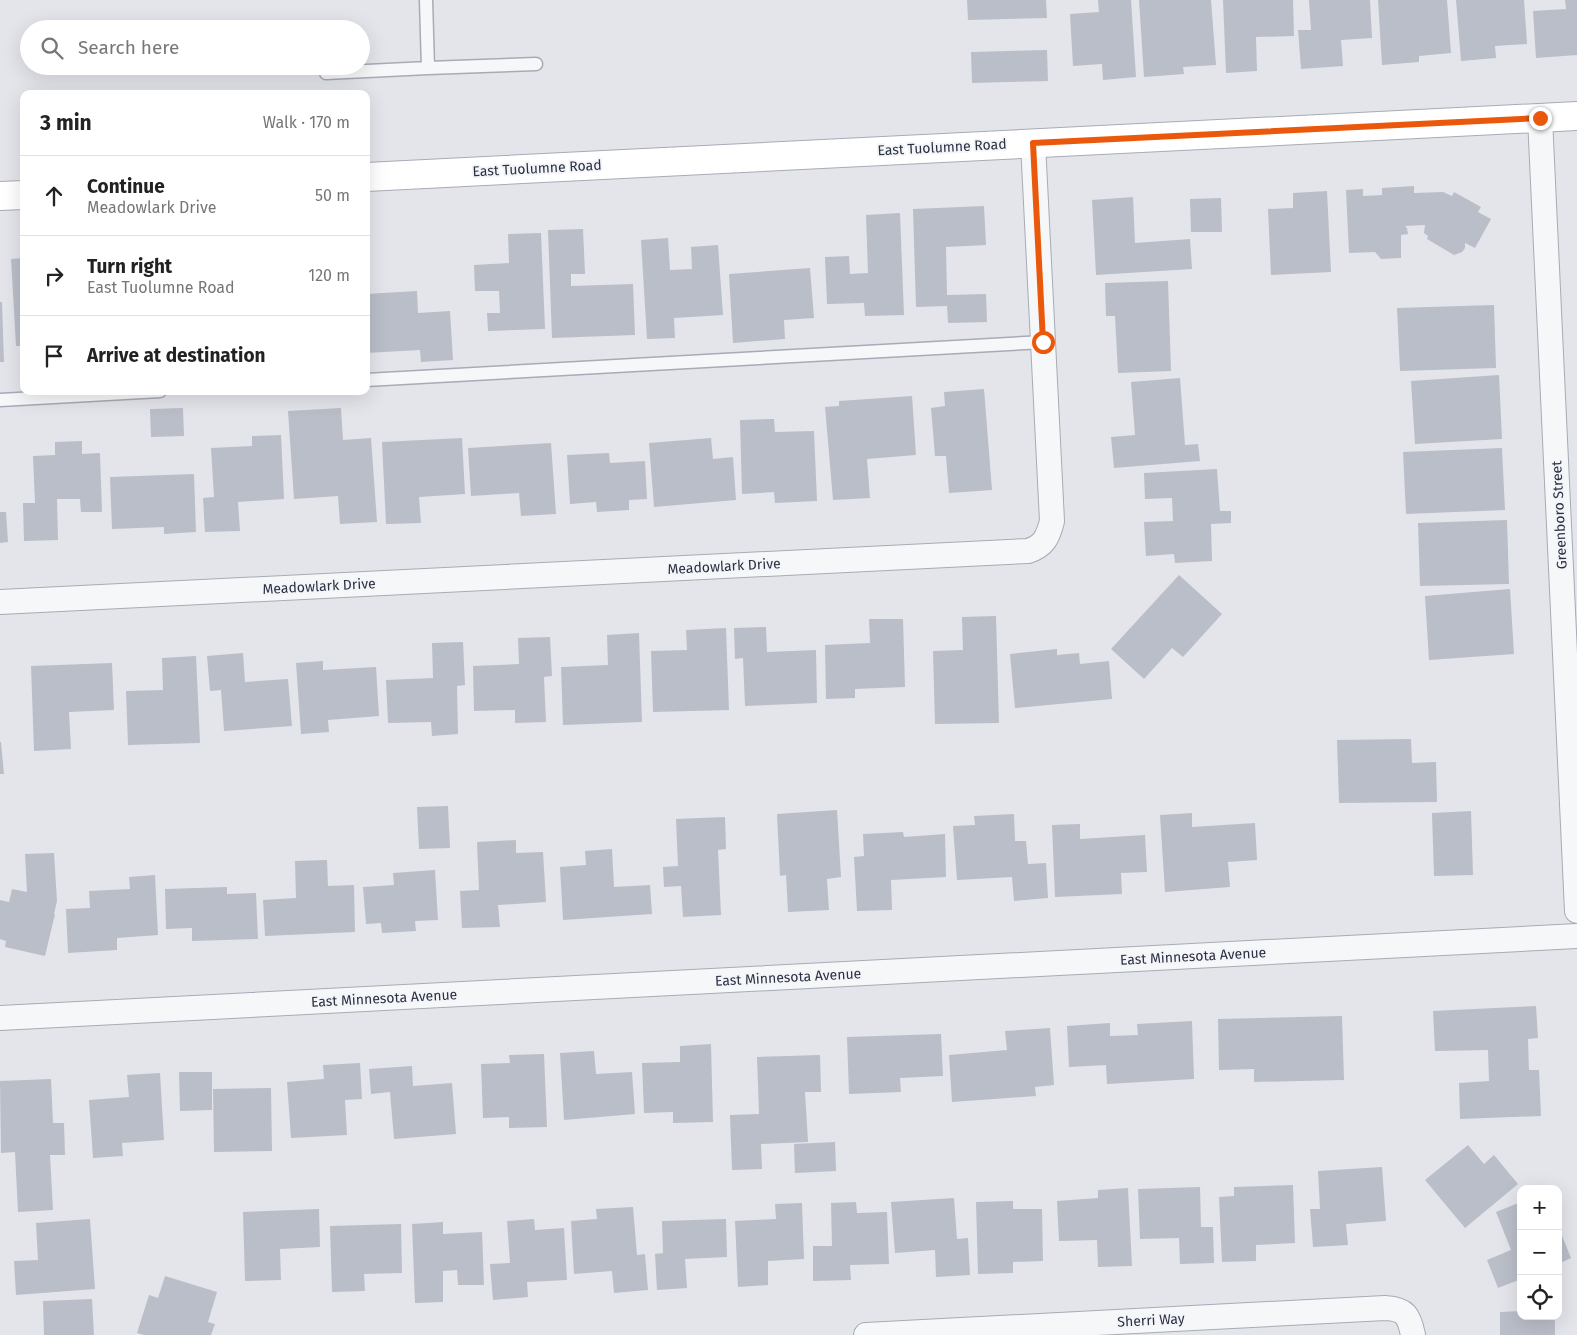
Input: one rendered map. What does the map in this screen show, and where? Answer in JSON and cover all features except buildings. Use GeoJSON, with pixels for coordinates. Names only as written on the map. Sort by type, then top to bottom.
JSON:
{"type":"FeatureCollection","features":[{"type":"Feature","properties":{"kind":"street","name":"East Tuolumne Road"},"geometry":{"type":"LineString","coordinates":[[370,177],[1577,116]]}},
{"type":"Feature","properties":{"kind":"street","name":"Greenboro Street"},"geometry":{"type":"LineString","coordinates":[[1540,118],[1577,911]]}},
{"type":"Feature","properties":{"kind":"street","name":"Meadowlark Drive"},"geometry":{"type":"LineString","coordinates":[[0,602],[1028,551],[1037,548],[1046,540],[1052,521],[1033,143]]}},
{"type":"Feature","properties":{"kind":"street"},"geometry":{"type":"LineString","coordinates":[[0,196],[20,195]]}},
{"type":"Feature","properties":{"kind":"street","name":"East Minnesota Avenue"},"geometry":{"type":"LineString","coordinates":[[0,1018],[1577,936]]}},
{"type":"Feature","properties":{"kind":"street","name":"Sherri Way"},"geometry":{"type":"LineString","coordinates":[[866,1335],[1385,1308],[1396,1308],[1409,1324]]}},
{"type":"Feature","properties":{"kind":"lane"},"geometry":{"type":"LineString","coordinates":[[426,0],[428,68]]}},
{"type":"Feature","properties":{"kind":"lane"},"geometry":{"type":"LineString","coordinates":[[370,71],[536,64]]}},
{"type":"Feature","properties":{"kind":"lane"},"geometry":{"type":"LineString","coordinates":[[370,380],[1043,342]]}},
{"type":"Feature","properties":{"kind":"lane"},"geometry":{"type":"LineString","coordinates":[[0,400],[89,395]]}},
{"type":"Feature","properties":{"kind":"route"},"geometry":{"type":"LineString","coordinates":[[1043,342],[1033,143],[1540,118]]}}]}
